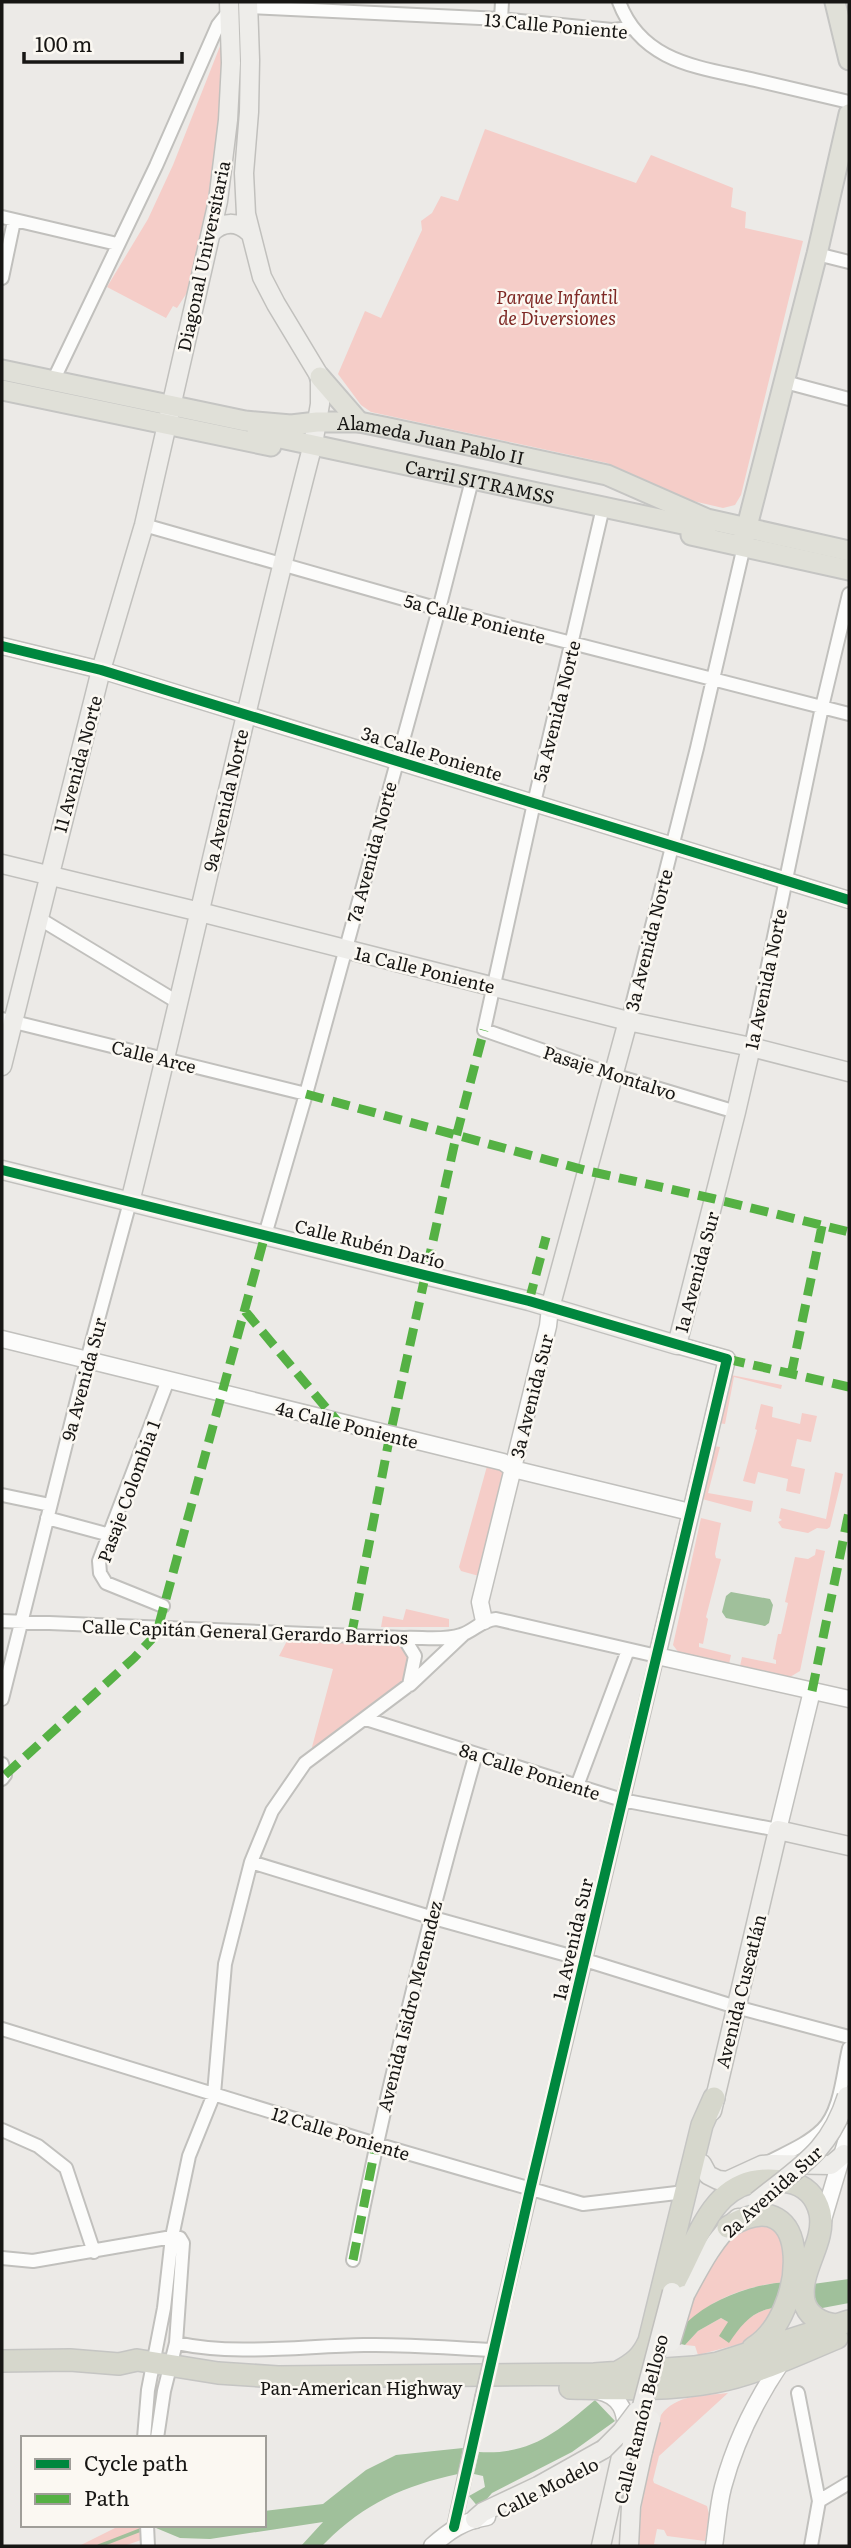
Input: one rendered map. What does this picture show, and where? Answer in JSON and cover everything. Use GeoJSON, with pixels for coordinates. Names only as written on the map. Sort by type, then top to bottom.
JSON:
{"type":"FeatureCollection","features":[{"type":"Feature","properties":{"kind":"highway"},"geometry":{"type":"LineString","coordinates":[[617,2372],[636,2362],[649,2341],[702,2125],[715,2098]]}},
{"type":"Feature","properties":{"kind":"highway"},"geometry":{"type":"LineString","coordinates":[[677,2291],[709,2216],[726,2194],[740,2185],[770,2179],[799,2185],[814,2197],[822,2225],[798,2283],[770,2335],[740,2356]]}},
{"type":"Feature","properties":{"kind":"highway"},"geometry":{"type":"LineString","coordinates":[[727,2227],[745,2218],[760,2215],[773,2218],[782,2224],[790,2234],[794,2246],[798,2283],[807,2308],[819,2321],[845,2326]]}},
{"type":"Feature","properties":{"kind":"highway","name":"Pan-American Highway"},"geometry":{"type":"LineString","coordinates":[[160,2370],[278,2377],[443,2377],[617,2372],[694,2367],[845,2326]]}},
{"type":"Feature","properties":{"kind":"highway","name":"Pan-American Highway"},"geometry":{"type":"LineString","coordinates":[[2,2361],[70,2360],[119,2364],[137,2360],[160,2370],[286,2389],[461,2386],[681,2387],[729,2379],[783,2360],[845,2326]]}},
{"type":"Feature","properties":{"kind":"main road"},"geometry":{"type":"LineString","coordinates":[[835,2],[849,60]]}},
{"type":"Feature","properties":{"kind":"main road","name":"Diagonal Universitaria"},"geometry":{"type":"LineString","coordinates":[[248,5],[250,112],[244,173],[249,232],[262,277],[320,377]]}},
{"type":"Feature","properties":{"kind":"main road","name":"Diagonal Universitaria"},"geometry":{"type":"LineString","coordinates":[[169,416],[223,172],[231,63],[230,6]]}},
{"type":"Feature","properties":{"kind":"main road"},"geometry":{"type":"LineString","coordinates":[[745,537],[848,122]]}},
{"type":"Feature","properties":{"kind":"main road"},"geometry":{"type":"LineString","coordinates":[[223,172],[229,184],[234,186],[239,185],[244,173]]}},
{"type":"Feature","properties":{"kind":"main road"},"geometry":{"type":"LineString","coordinates":[[211,233],[223,224],[230,223],[244,227],[249,232]]}},
{"type":"Feature","properties":{"kind":"main road","name":"Alameda Juan Pablo II"},"geometry":{"type":"LineString","coordinates":[[2,370],[53,381],[169,416],[268,424],[470,488],[601,516],[849,551]]}},
{"type":"Feature","properties":{"kind":"main road"},"geometry":{"type":"LineString","coordinates":[[320,377],[359,422]]}},
{"type":"Feature","properties":{"kind":"main road","name":"9a Avenida Norte"},"geometry":{"type":"LineString","coordinates":[[165,1059],[245,714],[314,438],[320,377]]}},
{"type":"Feature","properties":{"kind":"main road","name":"Carril SITRAMSS"},"geometry":{"type":"LineString","coordinates":[[2,381],[261,434],[314,438],[849,562]]}},
{"type":"Feature","properties":{"kind":"main road","name":"Alameda Juan Pablo II"},"geometry":{"type":"LineString","coordinates":[[2,390],[314,438],[359,422],[619,479],[745,537],[849,570]]}},
{"type":"Feature","properties":{"kind":"main road","name":"11 Avenida Norte"},"geometry":{"type":"LineString","coordinates":[[2,1066],[7,1020],[40,919],[48,876],[101,670],[144,525],[169,416]]}},
{"type":"Feature","properties":{"kind":"main road","name":"1a Calle Poniente"},"geometry":{"type":"LineString","coordinates":[[2,864],[628,1020],[849,1072]]}},
{"type":"Feature","properties":{"kind":"main road","name":"3a Avenida Norte"},"geometry":{"type":"LineString","coordinates":[[588,1171],[628,1020]]}},
{"type":"Feature","properties":{"kind":"main road","name":"1a Avenida Norte"},"geometry":{"type":"LineString","coordinates":[[715,1199],[751,1047]]}},
{"type":"Feature","properties":{"kind":"main road","name":"9a Avenida Sur"},"geometry":{"type":"LineString","coordinates":[[130,1202],[165,1059]]}},
{"type":"Feature","properties":{"kind":"main road","name":"Calle Rubén Darío"},"geometry":{"type":"LineString","coordinates":[[2,1170],[550,1308],[677,1345]]}},
{"type":"Feature","properties":{"kind":"main road","name":"3a Avenida Sur"},"geometry":{"type":"LineString","coordinates":[[550,1308],[588,1171]]}},
{"type":"Feature","properties":{"kind":"main road","name":"1a Avenida Sur"},"geometry":{"type":"LineString","coordinates":[[677,1345],[715,1199]]}},
{"type":"Feature","properties":{"kind":"main road"},"geometry":{"type":"LineString","coordinates":[[778,1830],[849,1846]]}},
{"type":"Feature","properties":{"kind":"main road","name":"Avenida Cuscatlán"},"geometry":{"type":"LineString","coordinates":[[677,2291],[715,2098],[778,1830]]}},
{"type":"Feature","properties":{"kind":"main road","name":"2a Avenida Sur"},"geometry":{"type":"LineString","coordinates":[[677,2291],[703,2262],[727,2227],[821,2148],[835,2128],[848,2089]]}},
{"type":"Feature","properties":{"kind":"main road"},"geometry":{"type":"LineString","coordinates":[[702,2164],[708,2175],[723,2181],[762,2165],[779,2163],[844,2166]]}},
{"type":"Feature","properties":{"kind":"main road","name":"Calle Ramón Belloso"},"geometry":{"type":"LineString","coordinates":[[610,2546],[644,2399],[677,2291]]}},
{"type":"Feature","properties":{"kind":"main road","name":"Calle Ramón Belloso"},"geometry":{"type":"LineString","coordinates":[[629,2546],[633,2447],[667,2354],[677,2291]]}},
{"type":"Feature","properties":{"kind":"main road"},"geometry":{"type":"LineString","coordinates":[[475,2519],[483,2512],[538,2486],[604,2449],[622,2431],[644,2399]]}},
{"type":"Feature","properties":{"kind":"main road"},"geometry":{"type":"LineString","coordinates":[[601,2546],[633,2447]]}},
{"type":"Feature","properties":{"kind":"street"},"geometry":{"type":"LineString","coordinates":[[500,19],[502,2]]}},
{"type":"Feature","properties":{"kind":"street"},"geometry":{"type":"LineString","coordinates":[[618,2],[631,28]]}},
{"type":"Feature","properties":{"kind":"street","name":"13 Calle Poniente"},"geometry":{"type":"LineString","coordinates":[[248,5],[500,19],[612,30],[631,28],[643,40],[679,62],[849,102]]}},
{"type":"Feature","properties":{"kind":"street"},"geometry":{"type":"LineString","coordinates":[[53,381],[156,166],[218,25],[230,6]]}},
{"type":"Feature","properties":{"kind":"street"},"geometry":{"type":"LineString","coordinates":[[2,278],[8,219],[117,244]]}},
{"type":"Feature","properties":{"kind":"street"},"geometry":{"type":"LineString","coordinates":[[817,254],[849,262]]}},
{"type":"Feature","properties":{"kind":"street"},"geometry":{"type":"LineString","coordinates":[[785,382],[849,400]]}},
{"type":"Feature","properties":{"kind":"street","name":"7a Avenida Norte"},"geometry":{"type":"LineString","coordinates":[[265,1235],[306,1094],[470,488]]}},
{"type":"Feature","properties":{"kind":"street","name":"5a Avenida Norte"},"geometry":{"type":"LineString","coordinates":[[484,1030],[601,516]]}},
{"type":"Feature","properties":{"kind":"street","name":"5a Calle Poniente"},"geometry":{"type":"LineString","coordinates":[[144,525],[439,609],[849,714]]}},
{"type":"Feature","properties":{"kind":"street","name":"3a Avenida Norte"},"geometry":{"type":"LineString","coordinates":[[628,1020],[713,681],[745,537]]}},
{"type":"Feature","properties":{"kind":"street","name":"1a Avenida Norte"},"geometry":{"type":"LineString","coordinates":[[751,1047],[822,707],[849,594]]}},
{"type":"Feature","properties":{"kind":"street","name":"3a Calle Poniente"},"geometry":{"type":"LineString","coordinates":[[5,646],[101,670],[849,900]]}},
{"type":"Feature","properties":{"kind":"street"},"geometry":{"type":"LineString","coordinates":[[40,919],[179,1003]]}},
{"type":"Feature","properties":{"kind":"street","name":"Calle Arce"},"geometry":{"type":"LineString","coordinates":[[7,1020],[306,1094]]}},
{"type":"Feature","properties":{"kind":"street","name":"Pasaje Montalvo"},"geometry":{"type":"LineString","coordinates":[[484,1030],[613,1075],[736,1112]]}},
{"type":"Feature","properties":{"kind":"street","name":"9a Avenida Sur"},"geometry":{"type":"LineString","coordinates":[[2,1699],[87,1360],[130,1202]]}},
{"type":"Feature","properties":{"kind":"street","name":"3a Avenida Sur"},"geometry":{"type":"LineString","coordinates":[[484,1621],[480,1602],[550,1308]]}},
{"type":"Feature","properties":{"kind":"street","name":"4a Calle Poniente"},"geometry":{"type":"LineString","coordinates":[[2,1339],[503,1462],[513,1469],[690,1512]]}},
{"type":"Feature","properties":{"kind":"street","name":"Calle Rubén Darío"},"geometry":{"type":"LineString","coordinates":[[677,1345],[727,1359]]}},
{"type":"Feature","properties":{"kind":"street","name":"1a Avenida Sur"},"geometry":{"type":"LineString","coordinates":[[454,2527],[530,2190],[727,1359]]}},
{"type":"Feature","properties":{"kind":"street","name":"Pasaje Colombia 1"},"geometry":{"type":"LineString","coordinates":[[163,1606],[106,1583],[100,1573],[99,1561],[168,1380]]}},
{"type":"Feature","properties":{"kind":"street"},"geometry":{"type":"LineString","coordinates":[[2,1495],[110,1535]]}},
{"type":"Feature","properties":{"kind":"street"},"geometry":{"type":"LineString","coordinates":[[157,2436],[164,2308],[172,2237],[189,2156],[214,2094],[225,1964],[251,1862],[272,1811],[305,1763],[409,1685],[463,1635],[484,1621],[496,1619],[849,1699]]}},
{"type":"Feature","properties":{"kind":"street","name":"Calle Capitán General Gerardo Barrios"},"geometry":{"type":"LineString","coordinates":[[2,1621],[404,1638],[463,1635]]}},
{"type":"Feature","properties":{"kind":"street"},"geometry":{"type":"LineString","coordinates":[[404,1638],[415,1656],[409,1685]]}},
{"type":"Feature","properties":{"kind":"street"},"geometry":{"type":"LineString","coordinates":[[577,1786],[628,1650]]}},
{"type":"Feature","properties":{"kind":"street","name":"Avenida Cuscatlán"},"geometry":{"type":"LineString","coordinates":[[778,1830],[812,1691]]}},
{"type":"Feature","properties":{"kind":"street","name":"8a Calle Poniente"},"geometry":{"type":"LineString","coordinates":[[366,1719],[622,1800],[778,1830]]}},
{"type":"Feature","properties":{"kind":"street","name":"Avenida Isidro Menendez"},"geometry":{"type":"LineString","coordinates":[[353,2260],[376,2144],[430,1917],[476,1754]]}},
{"type":"Feature","properties":{"kind":"street"},"geometry":{"type":"LineString","coordinates":[[251,1862],[430,1917],[585,1959],[736,2007],[849,2037]]}},
{"type":"Feature","properties":{"kind":"street","name":"12 Calle Poniente"},"geometry":{"type":"LineString","coordinates":[[2,2029],[376,2144],[583,2204],[685,2192]]}},
{"type":"Feature","properties":{"kind":"street","name":"2a Avenida Sur"},"geometry":{"type":"LineString","coordinates":[[762,2165],[816,2136],[827,2125],[837,2101],[849,2048]]}},
{"type":"Feature","properties":{"kind":"street"},"geometry":{"type":"LineString","coordinates":[[2,2130],[38,2146],[66,2168],[94,2252]]}},
{"type":"Feature","properties":{"kind":"street","name":"2a Avenida Sur"},"geometry":{"type":"LineString","coordinates":[[822,2225],[844,2166],[849,2132]]}},
{"type":"Feature","properties":{"kind":"street"},"geometry":{"type":"LineString","coordinates":[[2,2258],[33,2261],[172,2237],[180,2238],[183,2243],[176,2343],[160,2370],[144,2436]]}},
{"type":"Feature","properties":{"kind":"street"},"geometry":{"type":"LineString","coordinates":[[176,2343],[239,2348],[372,2345],[492,2354]]}},
{"type":"Feature","properties":{"kind":"street"},"geometry":{"type":"LineString","coordinates":[[714,2546],[723,2486],[753,2408],[783,2360]]}},
{"type":"Feature","properties":{"kind":"street"},"geometry":{"type":"LineString","coordinates":[[729,2379],[751,2387],[754,2393],[753,2408]]}},
{"type":"Feature","properties":{"kind":"street"},"geometry":{"type":"LineString","coordinates":[[581,2388],[603,2392],[614,2397],[622,2406],[633,2447]]}},
{"type":"Feature","properties":{"kind":"street"},"geometry":{"type":"LineString","coordinates":[[799,2393],[820,2501],[812,2546]]}},
{"type":"Feature","properties":{"kind":"street","name":"Calle Modelo"},"geometry":{"type":"LineString","coordinates":[[432,2546],[454,2527],[486,2517],[542,2492],[613,2453],[633,2447]]}},
{"type":"Feature","properties":{"kind":"street"},"geometry":{"type":"LineString","coordinates":[[820,2501],[849,2483]]}},
{"type":"Feature","properties":{"kind":"street"},"geometry":{"type":"LineString","coordinates":[[147,2527],[148,2546]]}},
{"type":"Feature","properties":{"kind":"green space"},"geometry":{"type":"Polygon","coordinates":[[[226,31],[226,68],[201,248],[192,285],[177,308],[173,306],[166,318],[107,287],[148,219],[173,165],[226,31]]]}},
{"type":"Feature","properties":{"kind":"green space","name":"Parque Infantil de Diversiones"},"geometry":{"type":"Polygon","coordinates":[[[485,129],[636,183],[651,155],[733,188],[731,207],[746,212],[745,228],[803,241],[741,495],[735,505],[723,508],[693,501],[607,463],[371,412],[361,405],[338,374],[365,311],[381,318],[422,230],[421,221],[432,213],[441,196],[458,201],[485,129]]]}},
{"type":"Feature","properties":{"kind":"green space"},"geometry":{"type":"Polygon","coordinates":[[[731,1375],[782,1385],[781,1389],[734,1377],[725,1424],[719,1423],[731,1375]]]}},
{"type":"Feature","properties":{"kind":"green space"},"geometry":{"type":"Polygon","coordinates":[[[761,1404],[773,1407],[772,1417],[800,1424],[802,1413],[817,1416],[811,1442],[797,1439],[791,1466],[805,1469],[800,1494],[786,1491],[788,1479],[758,1472],[755,1484],[743,1481],[761,1404]]]}},
{"type":"Feature","properties":{"kind":"green space"},"geometry":{"type":"Polygon","coordinates":[[[714,1446],[720,1447],[708,1493],[753,1501],[751,1512],[702,1499],[714,1446]]]}},
{"type":"Feature","properties":{"kind":"green space"},"geometry":{"type":"Polygon","coordinates":[[[489,1459],[513,1469],[486,1578],[461,1571],[459,1567],[489,1459]]]}},
{"type":"Feature","properties":{"kind":"green space"},"geometry":{"type":"Polygon","coordinates":[[[835,1472],[843,1474],[830,1527],[817,1528],[808,1533],[782,1528],[778,1522],[782,1520],[779,1518],[781,1508],[826,1519],[835,1472]]]}},
{"type":"Feature","properties":{"kind":"green space"},"geometry":{"type":"Polygon","coordinates":[[[701,1518],[721,1523],[715,1554],[716,1558],[721,1559],[706,1617],[708,1619],[703,1644],[699,1643],[699,1647],[731,1655],[729,1664],[679,1653],[673,1645],[701,1518]]]}},
{"type":"Feature","properties":{"kind":"green space"},"geometry":{"type":"Polygon","coordinates":[[[816,1549],[825,1551],[800,1671],[790,1677],[740,1666],[742,1657],[776,1664],[773,1659],[788,1603],[785,1602],[795,1557],[808,1559],[815,1555],[816,1549]]]}},
{"type":"Feature","properties":{"kind":"green space"},"geometry":{"type":"Polygon","coordinates":[[[406,1609],[449,1619],[449,1627],[381,1627],[383,1616],[403,1620],[406,1609]]]}},
{"type":"Feature","properties":{"kind":"green space"},"geometry":{"type":"Polygon","coordinates":[[[288,1639],[399,1645],[404,1647],[409,1655],[406,1678],[314,1750],[312,1747],[333,1669],[279,1656],[288,1639]]]}},
{"type":"Feature","properties":{"kind":"green space"},"geometry":{"type":"Polygon","coordinates":[[[767,2224],[783,2236],[786,2282],[757,2286],[730,2295],[712,2304],[685,2324],[687,2307],[715,2255],[741,2229],[767,2224]]]}},
{"type":"Feature","properties":{"kind":"green space"},"geometry":{"type":"Polygon","coordinates":[[[780,2307],[747,2342],[698,2355],[695,2346],[685,2345],[698,2331],[721,2318],[728,2322],[729,2342],[750,2318],[763,2310],[780,2307]]]}},
{"type":"Feature","properties":{"kind":"green space"},"geometry":{"type":"Polygon","coordinates":[[[728,2393],[659,2456],[653,2480],[654,2483],[707,2506],[709,2514],[705,2541],[667,2536],[664,2530],[657,2529],[654,2544],[667,2546],[638,2546],[642,2500],[661,2415],[674,2403],[682,2400],[728,2393]]]}},
{"type":"Feature","properties":{"kind":"green space"},"geometry":{"type":"Polygon","coordinates":[[[117,2527],[140,2527],[141,2540],[124,2546],[79,2546],[117,2527]]]}},
{"type":"Feature","properties":{"kind":"shaded area"},"geometry":{"type":"Polygon","coordinates":[[[731,1592],[770,1599],[773,1605],[769,1623],[765,1626],[726,1618],[722,1612],[726,1596],[731,1592]]]}},
{"type":"Feature","properties":{"kind":"shaded area"},"geometry":{"type":"Polygon","coordinates":[[[849,2279],[849,2303],[817,2309],[813,2298],[813,2284],[849,2279]]]}},
{"type":"Feature","properties":{"kind":"shaded area"},"geometry":{"type":"Polygon","coordinates":[[[786,2282],[780,2307],[771,2308],[750,2318],[729,2343],[719,2336],[728,2322],[721,2318],[698,2331],[685,2345],[677,2343],[686,2323],[708,2306],[759,2286],[786,2282]]]}},
{"type":"Feature","properties":{"kind":"shaded area"},"geometry":{"type":"Polygon","coordinates":[[[595,2400],[615,2421],[572,2452],[492,2493],[479,2508],[469,2496],[485,2487],[483,2476],[474,2474],[479,2452],[514,2450],[529,2445],[555,2431],[595,2400]]]}},
{"type":"Feature","properties":{"kind":"shaded area"},"geometry":{"type":"Polygon","coordinates":[[[463,2448],[458,2474],[401,2491],[384,2499],[352,2519],[322,2546],[301,2546],[323,2522],[210,2539],[180,2538],[156,2528],[266,2527],[266,2511],[323,2504],[366,2470],[396,2455],[463,2448]]]}},
{"type":"Feature","properties":{"kind":"waterway"},"geometry":{"type":"LineString","coordinates":[[99,2546],[143,2529]]}},
{"type":"Feature","properties":{"kind":"marked path"},"geometry":{"type":"LineString","coordinates":[[351,1637],[390,1435],[456,1137],[484,1030]]}},
{"type":"Feature","properties":{"kind":"marked path"},"geometry":{"type":"LineString","coordinates":[[306,1094],[588,1171],[849,1232]]}},
{"type":"Feature","properties":{"kind":"marked path"},"geometry":{"type":"LineString","coordinates":[[791,1375],[822,1226]]}},
{"type":"Feature","properties":{"kind":"marked path"},"geometry":{"type":"LineString","coordinates":[[5,1775],[134,1658],[158,1628],[265,1235]]}},
{"type":"Feature","properties":{"kind":"marked path"},"geometry":{"type":"LineString","coordinates":[[529,1301],[546,1237]]}},
{"type":"Feature","properties":{"kind":"marked path"},"geometry":{"type":"LineString","coordinates":[[245,1311],[338,1422]]}},
{"type":"Feature","properties":{"kind":"marked path"},"geometry":{"type":"LineString","coordinates":[[727,1359],[849,1387]]}},
{"type":"Feature","properties":{"kind":"marked path"},"geometry":{"type":"LineString","coordinates":[[812,1691],[849,1512]]}},
{"type":"Feature","properties":{"kind":"marked path"},"geometry":{"type":"LineString","coordinates":[[353,2260],[376,2144]]}},
{"type":"Feature","properties":{"kind":"cycle path"},"geometry":{"type":"LineString","coordinates":[[2,646],[101,670],[849,900]]}},
{"type":"Feature","properties":{"kind":"cycle path"},"geometry":{"type":"LineString","coordinates":[[2,1170],[529,1301],[727,1359],[530,2190],[454,2527]]}}]}
